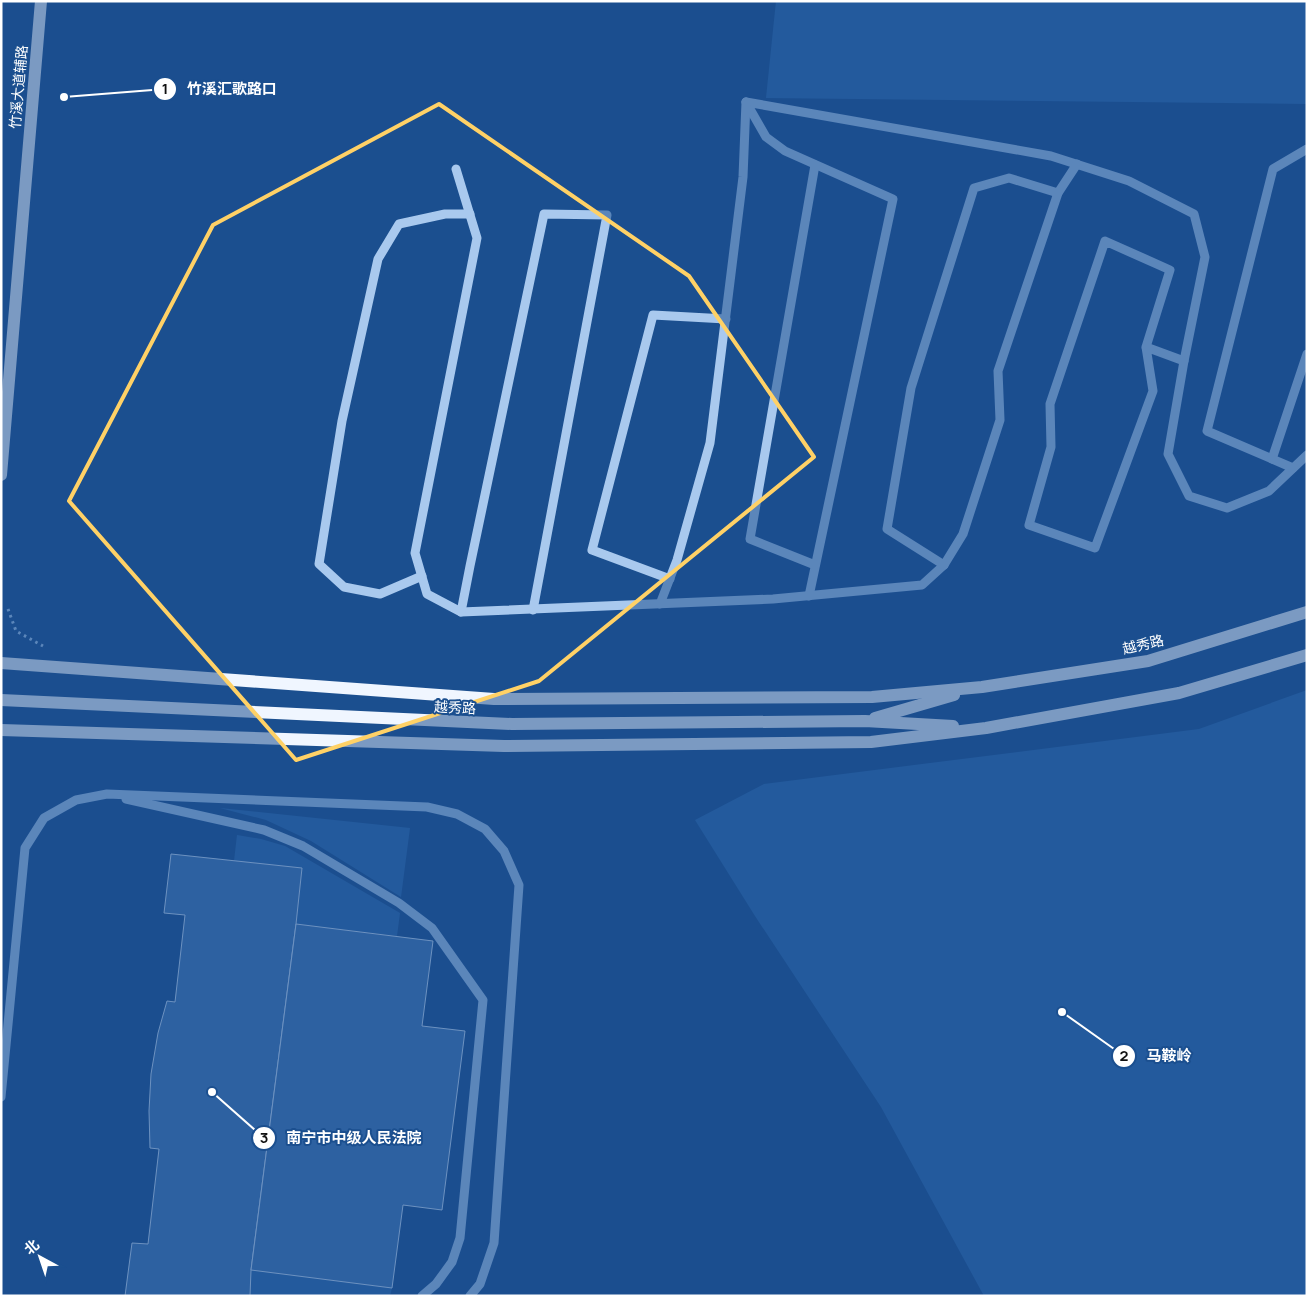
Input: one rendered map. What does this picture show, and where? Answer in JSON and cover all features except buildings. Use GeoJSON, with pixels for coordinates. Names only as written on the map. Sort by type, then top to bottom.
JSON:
{"type":"FeatureCollection","features":[{"type":"Feature","properties":{"kind":"main road","name":"竹溪大道辅路"},"geometry":{"type":"LineString","coordinates":[[1,475],[41,1]]}},
{"type":"Feature","properties":{"kind":"main road","name":"越秀路"},"geometry":{"type":"LineString","coordinates":[[982,687],[1148,661],[1307,612]]}},
{"type":"Feature","properties":{"kind":"main road"},"geometry":{"type":"LineString","coordinates":[[1,730],[504,746],[871,742],[986,728],[1179,693],[1307,656]]}},
{"type":"Feature","properties":{"kind":"main road"},"geometry":{"type":"LineString","coordinates":[[1,662],[494,699],[872,697],[982,687]]}},
{"type":"Feature","properties":{"kind":"main road"},"geometry":{"type":"LineString","coordinates":[[865,721],[982,687]]}},
{"type":"Feature","properties":{"kind":"main road","name":"越秀路"},"geometry":{"type":"LineString","coordinates":[[1,700],[512,724],[865,721]]}},
{"type":"Feature","properties":{"kind":"main road"},"geometry":{"type":"LineString","coordinates":[[865,721],[986,728]]}},
{"type":"Feature","properties":{"kind":"street"},"geometry":{"type":"LineString","coordinates":[[746,102],[1051,156],[1129,181],[1194,214],[1205,257],[1168,454],[1189,496],[1228,508],[1268,491],[1307,455]]}},
{"type":"Feature","properties":{"kind":"street"},"geometry":{"type":"LineString","coordinates":[[746,102],[766,136],[785,151],[893,199],[809,596]]}},
{"type":"Feature","properties":{"kind":"street"},"geometry":{"type":"LineString","coordinates":[[660,604],[677,560],[710,443],[743,177],[746,102]]}},
{"type":"Feature","properties":{"kind":"street"},"geometry":{"type":"LineString","coordinates":[[1294,468],[1208,431],[1273,169],[1307,149]]}},
{"type":"Feature","properties":{"kind":"street"},"geometry":{"type":"LineString","coordinates":[[456,169],[477,238],[415,553],[427,594],[461,612],[773,599],[922,585],[944,565],[963,534],[1000,420],[998,371],[1058,193],[1077,164]]}},
{"type":"Feature","properties":{"kind":"street"},"geometry":{"type":"LineString","coordinates":[[815,165],[750,539],[815,566]]}},
{"type":"Feature","properties":{"kind":"street"},"geometry":{"type":"LineString","coordinates":[[944,565],[887,528],[912,388],[974,188],[1009,178],[1058,193]]}},
{"type":"Feature","properties":{"kind":"street"},"geometry":{"type":"LineString","coordinates":[[422,576],[380,594],[344,587],[319,564],[342,422],[378,259],[399,224],[446,214],[470,214]]}},
{"type":"Feature","properties":{"kind":"street"},"geometry":{"type":"LineString","coordinates":[[461,612],[544,214],[608,215],[533,610]]}},
{"type":"Feature","properties":{"kind":"street"},"geometry":{"type":"LineString","coordinates":[[1105,241],[1170,270],[1146,347],[1153,391],[1095,548],[1028,525],[1051,447],[1050,404],[1105,241]]}},
{"type":"Feature","properties":{"kind":"street"},"geometry":{"type":"LineString","coordinates":[[670,579],[592,550],[653,315],[726,319]]}},
{"type":"Feature","properties":{"kind":"street"},"geometry":{"type":"LineString","coordinates":[[1146,347],[1184,361]]}},
{"type":"Feature","properties":{"kind":"street"},"geometry":{"type":"LineString","coordinates":[[1272,459],[1307,354]]}},
{"type":"Feature","properties":{"kind":"street"},"geometry":{"type":"LineString","coordinates":[[107,794],[264,830],[303,846],[399,903],[432,928],[483,1000],[460,1238],[452,1262],[436,1284],[422,1296]]}},
{"type":"Feature","properties":{"kind":"street"},"geometry":{"type":"LineString","coordinates":[[1,1097],[25,848],[44,818],[76,800],[107,794],[427,807],[456,814],[485,829],[504,851],[519,885],[494,1243],[480,1284],[470,1296]]}},
{"type":"Feature","properties":{"kind":"path"},"geometry":{"type":"LineString","coordinates":[[8,609],[16,631],[47,649]]}},
{"type":"Feature","properties":{"kind":"highlighted area"},"geometry":{"type":"Polygon","coordinates":[[[439,104],[689,276],[814,457],[539,681],[296,760],[69,501],[213,225],[439,104]]]}},
{"type":"Feature","properties":{"kind":"shaded area"},"geometry":{"type":"Polygon","coordinates":[[[776,1],[1307,1],[1307,104],[766,98],[776,1]]]}},
{"type":"Feature","properties":{"kind":"shaded area"},"geometry":{"type":"Polygon","coordinates":[[[1307,690],[1307,1296],[984,1296],[881,1107],[755,916],[695,820],[764,784],[1199,729],[1307,690]]]}},
{"type":"Feature","properties":{"kind":"shaded area"},"geometry":{"type":"Polygon","coordinates":[[[220,808],[410,828],[401,897],[311,841],[266,820],[220,808]]]}},
{"type":"Feature","properties":{"kind":"shaded area"},"geometry":{"type":"Polygon","coordinates":[[[237,835],[285,846],[400,913],[397,936],[296,924],[302,868],[234,861],[237,835]]]}},
{"type":"Feature","properties":{"kind":"shaded area"},"geometry":{"type":"Polygon","coordinates":[[[251,1270],[392,1288],[390,1296],[250,1296],[251,1270]]]}},
{"type":"Feature","properties":{"kind":"place","name":"竹溪汇歌路口"},"geometry":{"type":"Point","coordinates":[64,97]}},
{"type":"Feature","properties":{"kind":"place","name":"马鞍岭"},"geometry":{"type":"Point","coordinates":[1062,1012]}},
{"type":"Feature","properties":{"kind":"place","name":"南宁市中级人民法院"},"geometry":{"type":"Point","coordinates":[212,1092]}}]}
